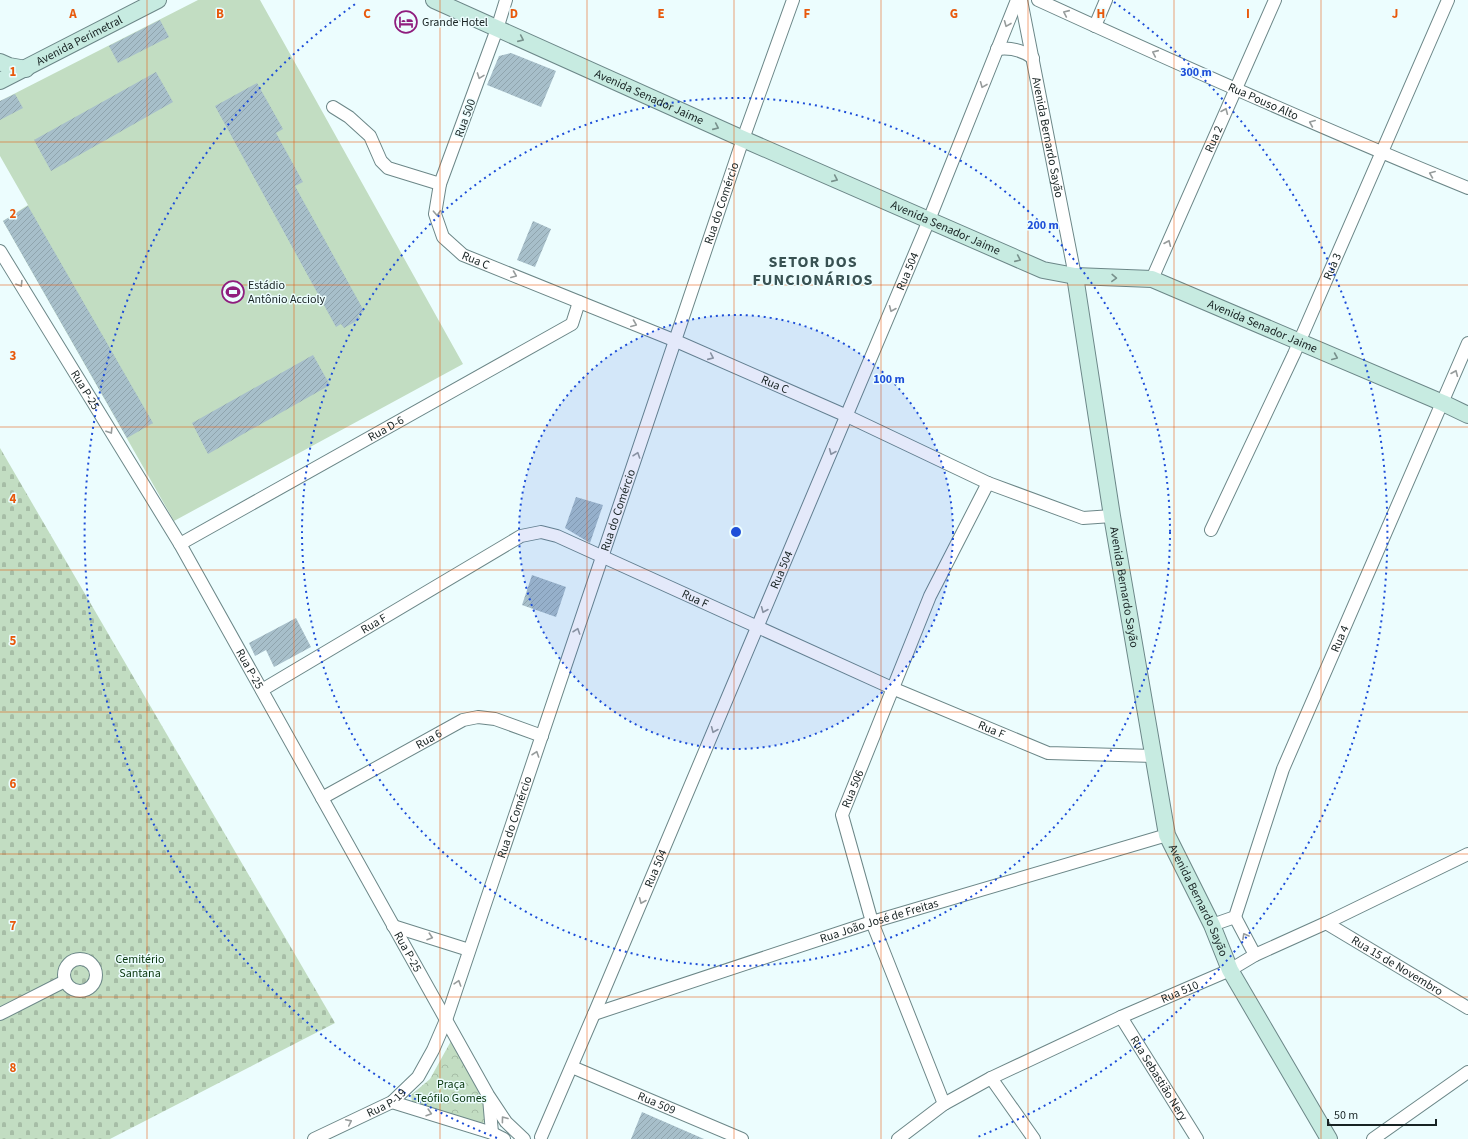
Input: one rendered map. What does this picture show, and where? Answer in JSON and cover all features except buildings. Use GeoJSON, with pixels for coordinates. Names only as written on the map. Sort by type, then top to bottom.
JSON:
{"type":"FeatureCollection","features":[{"type":"Feature","properties":{"kind":"street","name":"Avenida Perimetral"},"geometry":{"type":"LineString","coordinates":[[0,81],[158,0]]}},
{"type":"Feature","properties":{"kind":"street","name":"Avenida Senador Jaime"},"geometry":{"type":"LineString","coordinates":[[434,0],[743,139],[1044,270],[1075,276],[1152,279],[1468,415]]}},
{"type":"Feature","properties":{"kind":"street","name":"Rua 500"},"geometry":{"type":"LineString","coordinates":[[443,237],[435,214],[440,184],[497,29],[506,0]]}},
{"type":"Feature","properties":{"kind":"street","name":"Rua do Comércio"},"geometry":{"type":"LineString","coordinates":[[446,1020],[743,139],[793,0]]}},
{"type":"Feature","properties":{"kind":"street","name":"Rua 504"},"geometry":{"type":"LineString","coordinates":[[542,1138],[929,220],[1017,0]]}},
{"type":"Feature","properties":{"kind":"street","name":"Avenida Bernardo Sayão"},"geometry":{"type":"LineString","coordinates":[[1022,0],[1075,276],[1112,516],[1167,835],[1212,925],[1230,970],[1329,1139]]}},
{"type":"Feature","properties":{"kind":"street","name":"Rua Pouso Alto"},"geometry":{"type":"LineString","coordinates":[[1038,0],[1234,90],[1381,153],[1468,188]]}},
{"type":"Feature","properties":{"kind":"street"},"geometry":{"type":"LineString","coordinates":[[1095,26],[1106,0]]}},
{"type":"Feature","properties":{"kind":"street","name":"Rua 2"},"geometry":{"type":"LineString","coordinates":[[1152,279],[1234,90],[1275,0]]}},
{"type":"Feature","properties":{"kind":"street","name":"Rua 3"},"geometry":{"type":"LineString","coordinates":[[1211,530],[1300,342],[1448,0]]}},
{"type":"Feature","properties":{"kind":"street"},"geometry":{"type":"LineString","coordinates":[[997,49],[1016,49],[1025,52],[1033,58]]}},
{"type":"Feature","properties":{"kind":"street"},"geometry":{"type":"LineString","coordinates":[[0,62],[9,66],[26,69]]}},
{"type":"Feature","properties":{"kind":"street"},"geometry":{"type":"LineString","coordinates":[[333,107],[349,117],[370,136],[380,161],[388,168],[440,184]]}},
{"type":"Feature","properties":{"kind":"street","name":"Rua C"},"geometry":{"type":"LineString","coordinates":[[443,237],[463,255],[676,341],[847,416],[988,483],[1083,518],[1112,516]]}},
{"type":"Feature","properties":{"kind":"street","name":"Rua P-25"},"geometry":{"type":"LineString","coordinates":[[0,251],[180,544],[488,1095],[506,1122],[525,1139]]}},
{"type":"Feature","properties":{"kind":"street","name":"Rua D-6"},"geometry":{"type":"LineString","coordinates":[[180,544],[572,324],[579,302]]}},
{"type":"Feature","properties":{"kind":"street","name":"Rua 4"},"geometry":{"type":"LineString","coordinates":[[1235,917],[1283,769],[1468,343]]}},
{"type":"Feature","properties":{"kind":"street","name":"Rua 506"},"geometry":{"type":"LineString","coordinates":[[944,1104],[872,922],[842,815],[930,596],[988,483]]}},
{"type":"Feature","properties":{"kind":"street","name":"Rua F"},"geometry":{"type":"LineString","coordinates":[[262,690],[521,536],[541,532],[557,536],[603,556],[892,688],[1048,753],[1154,756]]}},
{"type":"Feature","properties":{"kind":"street","name":"Rua 6"},"geometry":{"type":"LineString","coordinates":[[322,798],[463,720],[478,717],[495,719],[542,736]]}},
{"type":"Feature","properties":{"kind":"street","name":"Rua João José de Freitas"},"geometry":{"type":"LineString","coordinates":[[594,1014],[872,922],[1167,835]]}},
{"type":"Feature","properties":{"kind":"street","name":"Rua 510"},"geometry":{"type":"LineString","coordinates":[[898,1139],[944,1104],[991,1078],[1121,1017],[1230,970],[1256,955],[1326,924],[1468,854]]}},
{"type":"Feature","properties":{"kind":"street"},"geometry":{"type":"LineString","coordinates":[[1212,925],[1235,917],[1256,955]]}},
{"type":"Feature","properties":{"kind":"street","name":"Rua 15 de Novembro"},"geometry":{"type":"LineString","coordinates":[[1326,924],[1468,1008]]}},
{"type":"Feature","properties":{"kind":"street"},"geometry":{"type":"LineString","coordinates":[[393,926],[469,950]]}},
{"type":"Feature","properties":{"kind":"street"},"geometry":{"type":"LineString","coordinates":[[0,1014],[65,981]]}},
{"type":"Feature","properties":{"kind":"street","name":"Rua Sebastião Nery"},"geometry":{"type":"LineString","coordinates":[[1121,1017],[1197,1139]]}},
{"type":"Feature","properties":{"kind":"street","name":"Rua P-19"},"geometry":{"type":"LineString","coordinates":[[314,1139],[392,1102],[418,1077],[433,1050],[446,1020]]}},
{"type":"Feature","properties":{"kind":"street","name":"Rua 509"},"geometry":{"type":"LineString","coordinates":[[572,1067],[742,1139]]}},
{"type":"Feature","properties":{"kind":"street"},"geometry":{"type":"LineString","coordinates":[[1373,1139],[1468,1072]]}},
{"type":"Feature","properties":{"kind":"street"},"geometry":{"type":"LineString","coordinates":[[991,1078],[1034,1139]]}},
{"type":"Feature","properties":{"kind":"street","name":"Rua P-25"},"geometry":{"type":"LineString","coordinates":[[488,1095],[492,1133]]}},
{"type":"Feature","properties":{"kind":"street"},"geometry":{"type":"LineString","coordinates":[[392,1102],[492,1133],[504,1139]]}},
{"type":"Feature","properties":{"kind":"street"},"geometry":{"type":"LineString","coordinates":[[525,1139],[534,1135],[542,1138]]}},
{"type":"Feature","properties":{"kind":"green space","name":"Estádio Antônio Accioly"},"geometry":{"type":"Polygon","coordinates":[[[198,0],[260,0],[463,364],[174,521],[3,221],[28,205],[0,156],[0,101],[198,0]]]}},
{"type":"Feature","properties":{"kind":"green space","name":"Cemitério Santana"},"geometry":{"type":"Polygon","coordinates":[[[0,448],[335,1023],[110,1139],[0,1139],[0,448]]]}},
{"type":"Feature","properties":{"kind":"green space","name":"Praça Teófilo Gomes"},"geometry":{"type":"Polygon","coordinates":[[[451,1041],[487,1107],[486,1119],[482,1125],[412,1102],[411,1095],[430,1079],[451,1041]]]}},
{"type":"Feature","properties":{"kind":"place","name":"Grande Hotel"},"geometry":{"type":"Point","coordinates":[406,22]}},
{"type":"Feature","properties":{"kind":"place","name":"Estádio Antônio Accioly"},"geometry":{"type":"Point","coordinates":[233,292]}},
{"type":"Feature","properties":{"kind":"district","name":"SETOR DOS FUNCIONÁRIOS"},"geometry":{"type":"Point","coordinates":[813,270]}}]}
